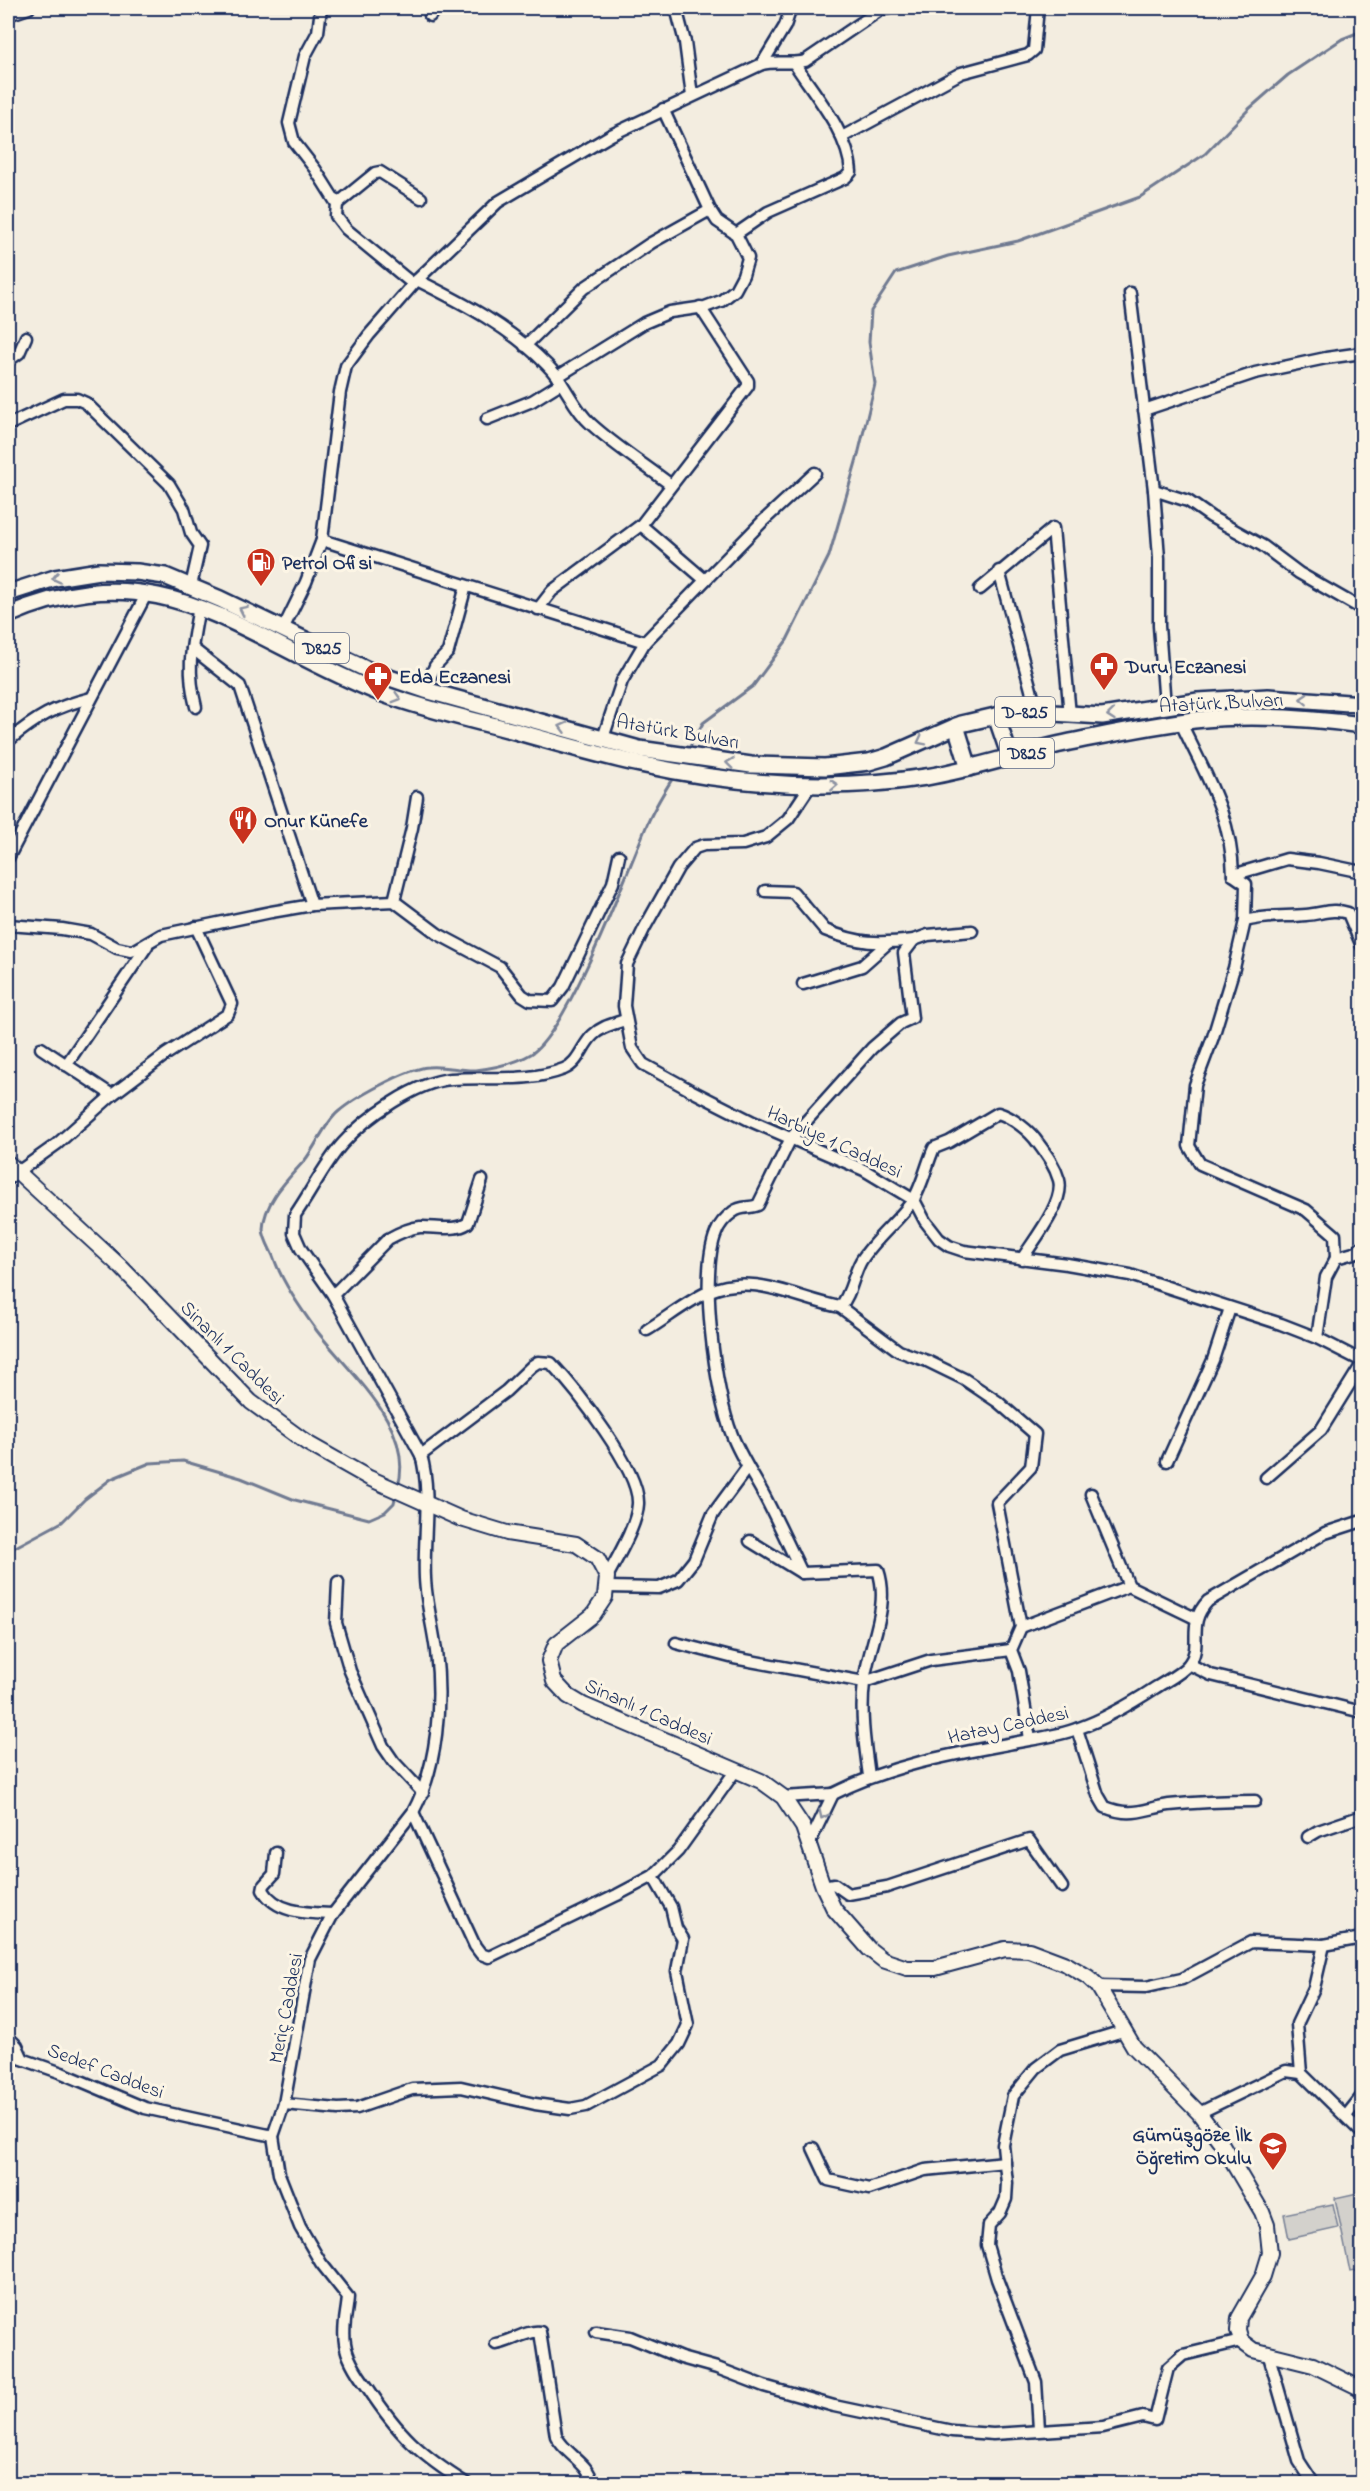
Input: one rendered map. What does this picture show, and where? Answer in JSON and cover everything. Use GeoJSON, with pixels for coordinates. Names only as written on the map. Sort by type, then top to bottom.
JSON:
{"type":"FeatureCollection","features":[{"type":"Feature","properties":{"kind":"highway","name":"Atatürk Bulvarı"},"geometry":{"type":"LineString","coordinates":[[8,592],[56,578],[99,571],[152,574],[191,586],[385,694],[638,756],[693,775],[753,783],[810,786],[922,778],[1067,743],[1180,723],[1225,718],[1295,718],[1362,725]]}},
{"type":"Feature","properties":{"kind":"highway","name":"Atatürk Bulvarı"},"geometry":{"type":"LineString","coordinates":[[8,615],[48,600],[71,595],[118,591],[147,593],[273,630],[372,672],[425,690],[603,738],[638,756],[778,767],[859,764],[886,757],[956,726],[996,716],[1037,712],[1070,716],[1115,715],[1198,702],[1268,697],[1362,704]]}},
{"type":"Feature","properties":{"kind":"highway"},"geometry":{"type":"LineString","coordinates":[[996,716],[1010,757]]}},
{"type":"Feature","properties":{"kind":"highway"},"geometry":{"type":"LineString","coordinates":[[956,726],[969,768]]}},
{"type":"Feature","properties":{"kind":"main road","name":"Sinanlı 1 Caddesi"},"geometry":{"type":"LineString","coordinates":[[8,1163],[13,1176],[113,1259],[251,1402],[307,1443],[369,1478],[461,1519],[507,1533],[576,1544],[597,1558],[607,1582],[602,1605],[593,1615],[556,1644],[549,1661],[554,1681],[568,1696],[583,1705],[761,1781],[783,1797],[810,1842],[823,1886],[834,1909],[876,1956],[894,1965],[919,1969],[935,1968],[991,1952],[1016,1948],[1029,1950],[1066,1964],[1098,1986]]}},
{"type":"Feature","properties":{"kind":"main road"},"geometry":{"type":"LineString","coordinates":[[1098,1986],[1123,2031],[1151,2066],[1198,2113],[1236,2166],[1262,2212],[1267,2225],[1270,2253],[1268,2265],[1239,2318],[1238,2331],[1241,2341],[1253,2350],[1269,2356],[1313,2365],[1362,2390]]}},
{"type":"Feature","properties":{"kind":"street"},"geometry":{"type":"LineString","coordinates":[[8,15],[29,8]]}},
{"type":"Feature","properties":{"kind":"street"},"geometry":{"type":"LineString","coordinates":[[321,8],[318,32],[305,56],[289,123],[294,142],[315,169],[337,204],[336,216],[346,230],[415,282],[472,307],[525,346],[547,364],[573,405],[591,424],[671,485]]}},
{"type":"Feature","properties":{"kind":"street"},"geometry":{"type":"LineString","coordinates":[[676,8],[685,42],[692,96]]}},
{"type":"Feature","properties":{"kind":"street"},"geometry":{"type":"LineString","coordinates":[[784,8],[787,19]]}},
{"type":"Feature","properties":{"kind":"street"},"geometry":{"type":"LineString","coordinates":[[762,64],[791,8]]}},
{"type":"Feature","properties":{"kind":"street"},"geometry":{"type":"LineString","coordinates":[[273,630],[306,582],[322,540],[340,393],[346,366],[355,352],[415,282],[498,202],[542,174],[663,109],[762,64],[777,61],[794,63],[805,61],[879,10],[890,8]]}},
{"type":"Feature","properties":{"kind":"street"},"geometry":{"type":"LineString","coordinates":[[842,137],[961,73],[1028,55],[1034,50],[1038,8]]}},
{"type":"Feature","properties":{"kind":"street"},"geometry":{"type":"LineString","coordinates":[[736,234],[768,212],[845,178],[850,172],[850,162],[842,137],[794,63]]}},
{"type":"Feature","properties":{"kind":"street"},"geometry":{"type":"LineString","coordinates":[[487,419],[532,401],[559,380],[644,323],[670,312],[721,301],[735,290],[748,258],[736,234],[717,221],[710,210],[663,109]]}},
{"type":"Feature","properties":{"kind":"street"},"geometry":{"type":"LineString","coordinates":[[337,204],[375,173],[380,172],[421,198]]}},
{"type":"Feature","properties":{"kind":"street"},"geometry":{"type":"LineString","coordinates":[[525,346],[584,288],[651,243],[710,210]]}},
{"type":"Feature","properties":{"kind":"street"},"geometry":{"type":"LineString","coordinates":[[1130,293],[1154,490],[1159,558],[1159,626],[1165,706]]}},
{"type":"Feature","properties":{"kind":"street"},"geometry":{"type":"LineString","coordinates":[[538,609],[552,591],[641,525],[749,384],[700,307]]}},
{"type":"Feature","properties":{"kind":"street"},"geometry":{"type":"LineString","coordinates":[[8,361],[19,353],[26,337]]}},
{"type":"Feature","properties":{"kind":"street"},"geometry":{"type":"LineString","coordinates":[[1144,410],[1255,373],[1362,353]]}},
{"type":"Feature","properties":{"kind":"street"},"geometry":{"type":"LineString","coordinates":[[8,425],[64,399],[78,399],[86,404],[169,484],[184,508],[191,532],[200,546],[191,586]]}},
{"type":"Feature","properties":{"kind":"street"},"geometry":{"type":"LineString","coordinates":[[603,738],[622,681],[645,642],[815,473]]}},
{"type":"Feature","properties":{"kind":"street"},"geometry":{"type":"LineString","coordinates":[[1154,490],[1188,501],[1211,517],[1263,546],[1299,573],[1362,609]]}},
{"type":"Feature","properties":{"kind":"street"},"geometry":{"type":"LineString","coordinates":[[641,525],[705,580]]}},
{"type":"Feature","properties":{"kind":"street"},"geometry":{"type":"LineString","coordinates":[[980,589],[1053,528],[1070,716]]}},
{"type":"Feature","properties":{"kind":"street"},"geometry":{"type":"LineString","coordinates":[[322,540],[645,642]]}},
{"type":"Feature","properties":{"kind":"street"},"geometry":{"type":"LineString","coordinates":[[999,571],[1037,712]]}},
{"type":"Feature","properties":{"kind":"street"},"geometry":{"type":"LineString","coordinates":[[425,690],[435,666],[448,652],[466,586]]}},
{"type":"Feature","properties":{"kind":"street"},"geometry":{"type":"LineString","coordinates":[[8,858],[147,593]]}},
{"type":"Feature","properties":{"kind":"street"},"geometry":{"type":"LineString","coordinates":[[196,707],[189,666],[199,607]]}},
{"type":"Feature","properties":{"kind":"street"},"geometry":{"type":"LineString","coordinates":[[192,648],[240,686],[312,905]]}},
{"type":"Feature","properties":{"kind":"street"},"geometry":{"type":"LineString","coordinates":[[8,741],[39,716],[60,705],[91,698]]}},
{"type":"Feature","properties":{"kind":"street"},"geometry":{"type":"LineString","coordinates":[[1180,723],[1224,812],[1233,875]]}},
{"type":"Feature","properties":{"kind":"street","name":"Harbiye 1 Caddesi"},"geometry":{"type":"LineString","coordinates":[[810,786],[788,819],[766,837],[743,844],[704,844],[695,848],[688,854],[661,897],[627,964],[623,991],[625,1020],[632,1048],[644,1064],[727,1109],[864,1170],[914,1200],[932,1231],[949,1246],[964,1251],[1108,1270],[1317,1338],[1362,1363]]}},
{"type":"Feature","properties":{"kind":"street"},"geometry":{"type":"LineString","coordinates":[[394,900],[412,828],[417,797]]}},
{"type":"Feature","properties":{"kind":"street"},"geometry":{"type":"LineString","coordinates":[[8,925],[62,929],[91,934],[117,948],[131,951],[161,935],[196,927],[312,905],[394,900],[438,934],[500,967],[522,995],[530,1000],[552,1001],[563,987],[613,883],[619,856]]}},
{"type":"Feature","properties":{"kind":"street"},"geometry":{"type":"LineString","coordinates":[[1233,875],[1287,859],[1362,872]]}},
{"type":"Feature","properties":{"kind":"street"},"geometry":{"type":"LineString","coordinates":[[1233,875],[1246,884],[1245,921],[1213,1037],[1195,1085],[1189,1146],[1200,1164],[1306,1210],[1335,1235],[1336,1258],[1326,1277],[1317,1338]]}},
{"type":"Feature","properties":{"kind":"street"},"geometry":{"type":"LineString","coordinates":[[765,891],[793,892],[825,930],[872,944],[972,931]]}},
{"type":"Feature","properties":{"kind":"street"},"geometry":{"type":"LineString","coordinates":[[1245,921],[1259,917],[1308,915],[1336,909],[1348,913],[1362,946]]}},
{"type":"Feature","properties":{"kind":"street"},"geometry":{"type":"LineString","coordinates":[[13,1176],[57,1144],[112,1095],[165,1055],[230,1011],[232,1004],[196,927]]}},
{"type":"Feature","properties":{"kind":"street"},"geometry":{"type":"LineString","coordinates":[[802,1573],[765,1497],[747,1468],[722,1406],[708,1291],[715,1234],[731,1213],[741,1206],[758,1205],[791,1138],[872,1048],[901,1023],[912,1018],[904,953],[914,940]]}},
{"type":"Feature","properties":{"kind":"street"},"geometry":{"type":"LineString","coordinates":[[66,1065],[150,941]]}},
{"type":"Feature","properties":{"kind":"street"},"geometry":{"type":"LineString","coordinates":[[803,984],[862,966],[888,943]]}},
{"type":"Feature","properties":{"kind":"street","name":"Meriç Caddesi"},"geometry":{"type":"LineString","coordinates":[[467,2484],[414,2447],[393,2426],[350,2358],[344,2335],[348,2297],[321,2263],[300,2227],[279,2174],[273,2136],[284,2104],[310,1959],[333,1914],[413,1812],[423,1793],[431,1764],[437,1710],[436,1653],[425,1582],[419,1501],[426,1483],[421,1455],[333,1295],[301,1249],[294,1233],[294,1222],[295,1215],[343,1142],[366,1121],[422,1087],[448,1079],[520,1078],[564,1069],[574,1062],[591,1036],[603,1027],[625,1020]]}},
{"type":"Feature","properties":{"kind":"street"},"geometry":{"type":"LineString","coordinates":[[41,1048],[112,1095]]}},
{"type":"Feature","properties":{"kind":"street"},"geometry":{"type":"LineString","coordinates":[[840,1307],[846,1301],[852,1279],[862,1260],[880,1235],[914,1200],[934,1148],[949,1142],[998,1113],[1007,1115],[1035,1139],[1053,1164],[1060,1183],[1056,1206],[1022,1259]]}},
{"type":"Feature","properties":{"kind":"street"},"geometry":{"type":"LineString","coordinates":[[333,1295],[388,1239],[398,1233],[418,1227],[458,1227],[468,1223],[482,1180]]}},
{"type":"Feature","properties":{"kind":"street"},"geometry":{"type":"LineString","coordinates":[[1336,1258],[1357,1252],[1362,1246]]}},
{"type":"Feature","properties":{"kind":"street"},"geometry":{"type":"LineString","coordinates":[[647,1330],[708,1291],[722,1286],[760,1285],[840,1307],[899,1351],[927,1361],[964,1379],[998,1402],[1035,1434],[1031,1467],[997,1503],[1021,1627],[1011,1650],[1021,1680],[1030,1739]]}},
{"type":"Feature","properties":{"kind":"street"},"geometry":{"type":"LineString","coordinates":[[1167,1461],[1214,1360],[1230,1308]]}},
{"type":"Feature","properties":{"kind":"street"},"geometry":{"type":"LineString","coordinates":[[421,1455],[506,1391],[532,1366],[538,1362],[551,1363],[588,1406],[626,1466],[633,1482],[638,1504],[627,1540],[607,1582],[659,1588],[678,1580],[694,1560],[713,1514],[747,1468]]}},
{"type":"Feature","properties":{"kind":"street"},"geometry":{"type":"LineString","coordinates":[[1266,1478],[1321,1430],[1337,1408],[1362,1363]]}},
{"type":"Feature","properties":{"kind":"street"},"geometry":{"type":"LineString","coordinates":[[1092,1494],[1129,1586],[1196,1618]]}},
{"type":"Feature","properties":{"kind":"street"},"geometry":{"type":"LineString","coordinates":[[1362,1521],[1325,1533],[1208,1601],[1196,1618],[1195,1645],[1189,1664],[1211,1675],[1362,1712]]}},
{"type":"Feature","properties":{"kind":"street"},"geometry":{"type":"LineString","coordinates":[[750,1541],[802,1573],[878,1570],[883,1585],[877,1634],[864,1682],[864,1744],[869,1776]]}},
{"type":"Feature","properties":{"kind":"street"},"geometry":{"type":"LineString","coordinates":[[338,1582],[336,1623],[350,1671],[382,1746],[393,1762],[423,1793]]}},
{"type":"Feature","properties":{"kind":"street"},"geometry":{"type":"LineString","coordinates":[[1021,1627],[1129,1586]]}},
{"type":"Feature","properties":{"kind":"street"},"geometry":{"type":"LineString","coordinates":[[676,1643],[734,1658],[864,1682],[931,1660],[1011,1650]]}},
{"type":"Feature","properties":{"kind":"street","name":"Hatay Caddesi"},"geometry":{"type":"LineString","coordinates":[[783,1797],[833,1794],[869,1776],[946,1756],[1077,1729],[1144,1696],[1189,1664]]}},
{"type":"Feature","properties":{"kind":"street"},"geometry":{"type":"LineString","coordinates":[[1077,1729],[1098,1795],[1105,1808],[1120,1813],[1137,1813],[1167,1806],[1255,1801]]}},
{"type":"Feature","properties":{"kind":"street"},"geometry":{"type":"LineString","coordinates":[[413,1812],[475,1946],[481,1954],[489,1957],[653,1875],[678,1851],[736,1770]]}},
{"type":"Feature","properties":{"kind":"street"},"geometry":{"type":"LineString","coordinates":[[810,1842],[833,1794]]}},
{"type":"Feature","properties":{"kind":"street"},"geometry":{"type":"LineString","coordinates":[[1308,1837],[1318,1831],[1362,1816]]}},
{"type":"Feature","properties":{"kind":"street"},"geometry":{"type":"LineString","coordinates":[[823,1886],[834,1884],[848,1894],[887,1887],[1029,1839],[1062,1887]]}},
{"type":"Feature","properties":{"kind":"street"},"geometry":{"type":"LineString","coordinates":[[276,1853],[274,1874],[264,1885],[263,1890],[266,1896],[274,1904],[283,1907],[310,1913],[333,1914]]}},
{"type":"Feature","properties":{"kind":"street"},"geometry":{"type":"LineString","coordinates":[[284,2104],[339,2109],[357,2108],[412,2089],[461,2087],[535,2104],[570,2109],[586,2106],[662,2065],[679,2044],[688,2025],[677,1971],[683,1939],[676,1928],[671,1907],[653,1875]]}},
{"type":"Feature","properties":{"kind":"street"},"geometry":{"type":"LineString","coordinates":[[1098,1986],[1146,1987],[1182,1979],[1251,1942],[1324,1945],[1362,1938]]}},
{"type":"Feature","properties":{"kind":"street"},"geometry":{"type":"LineString","coordinates":[[1301,2073],[1297,2024],[1314,1988],[1324,1945]]}},
{"type":"Feature","properties":{"kind":"street"},"geometry":{"type":"LineString","coordinates":[[1039,2429],[1035,2382],[997,2279],[987,2245],[989,2225],[1000,2213],[1006,2199],[1003,2145],[1013,2096],[1036,2068],[1060,2050],[1123,2031]]}},
{"type":"Feature","properties":{"kind":"street","name":"Sedef Caddesi"},"geometry":{"type":"LineString","coordinates":[[8,2037],[18,2046],[22,2057],[145,2108],[273,2136]]}},
{"type":"Feature","properties":{"kind":"street"},"geometry":{"type":"LineString","coordinates":[[8,2054],[22,2057]]}},
{"type":"Feature","properties":{"kind":"street"},"geometry":{"type":"LineString","coordinates":[[1198,2113],[1286,2071],[1301,2073],[1362,2133]]}},
{"type":"Feature","properties":{"kind":"street"},"geometry":{"type":"LineString","coordinates":[[1346,2116],[1362,2096]]}},
{"type":"Feature","properties":{"kind":"street"},"geometry":{"type":"LineString","coordinates":[[813,2148],[828,2180],[869,2189],[925,2170],[1005,2162]]}},
{"type":"Feature","properties":{"kind":"street"},"geometry":{"type":"LineString","coordinates":[[496,2344],[534,2331],[540,2332],[556,2436],[560,2445],[590,2472],[593,2484]]}},
{"type":"Feature","properties":{"kind":"street"},"geometry":{"type":"LineString","coordinates":[[596,2332],[630,2337],[681,2358],[717,2368],[764,2386],[834,2406],[952,2431],[993,2434],[1039,2429],[1103,2427],[1143,2418],[1155,2420],[1168,2368],[1183,2355],[1241,2341]]}},
{"type":"Feature","properties":{"kind":"street"},"geometry":{"type":"LineString","coordinates":[[1269,2356],[1299,2461],[1314,2484]]}},
{"type":"Feature","properties":{"kind":"shaded area"},"geometry":{"type":"Polygon","coordinates":[[[1362,2192],[1362,2270],[1350,2272],[1335,2198],[1362,2192]]]}},
{"type":"Feature","properties":{"kind":"shaded area"},"geometry":{"type":"Polygon","coordinates":[[[1333,2204],[1338,2228],[1289,2239],[1284,2214],[1333,2204]]]}},
{"type":"Feature","properties":{"kind":"waterway"},"geometry":{"type":"LineString","coordinates":[[687,752],[703,723],[753,686],[787,640],[829,556],[858,455],[875,384],[869,342],[871,311],[896,273],[948,256],[1018,241],[1140,197],[1205,154],[1249,109],[1288,75],[1342,39],[1362,31]]}},
{"type":"Feature","properties":{"kind":"waterway"},"geometry":{"type":"LineString","coordinates":[[398,1487],[401,1465],[397,1443],[389,1422],[362,1383],[317,1331],[298,1304],[264,1236],[264,1219],[272,1200],[305,1160],[333,1117],[356,1099],[394,1078],[418,1069],[446,1067],[476,1070],[511,1062],[531,1054],[546,1039],[579,984],[649,820],[674,776]]}},
{"type":"Feature","properties":{"kind":"waterway"},"geometry":{"type":"LineString","coordinates":[[8,1551],[62,1522],[85,1499],[111,1479],[150,1463],[183,1461],[241,1478],[295,1500],[369,1519],[385,1512],[394,1503],[396,1493]]}},
{"type":"Feature","properties":{"kind":"place","name":"Petrol Ofisi"},"geometry":{"type":"Point","coordinates":[261,588]}},
{"type":"Feature","properties":{"kind":"place","name":"Duru Eczanesi"},"geometry":{"type":"Point","coordinates":[1104,692]}},
{"type":"Feature","properties":{"kind":"place","name":"Eda Eczanesi"},"geometry":{"type":"Point","coordinates":[378,702]}},
{"type":"Feature","properties":{"kind":"place","name":"Onur Künefe"},"geometry":{"type":"Point","coordinates":[243,846]}},
{"type":"Feature","properties":{"kind":"place","name":"Gümüşgöze İlk Öğretim Okulu"},"geometry":{"type":"Point","coordinates":[1273,2172]}}]}
